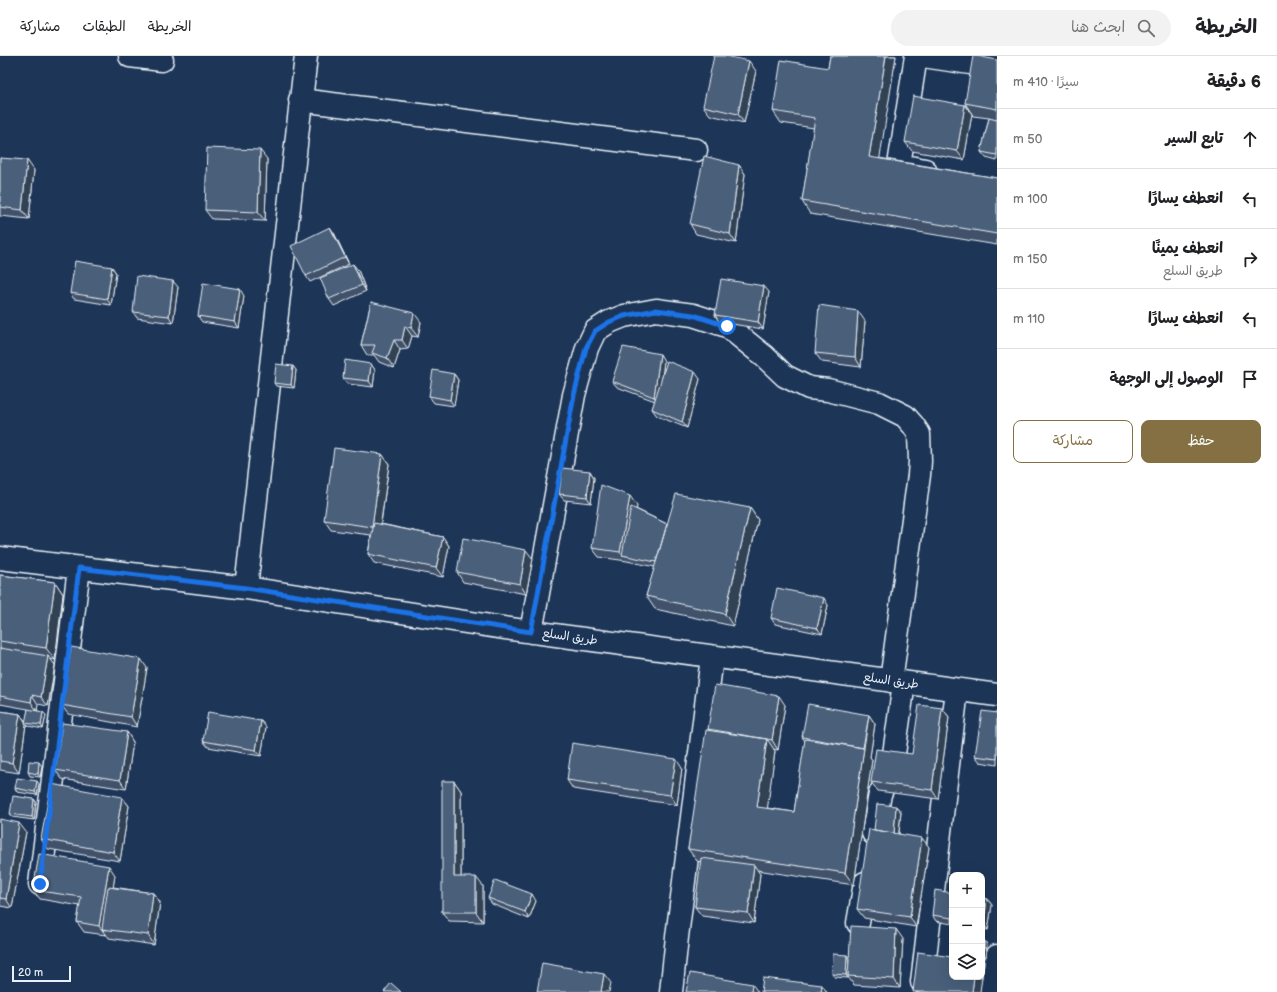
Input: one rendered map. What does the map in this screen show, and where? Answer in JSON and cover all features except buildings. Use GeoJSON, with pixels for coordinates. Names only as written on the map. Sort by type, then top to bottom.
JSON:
{"type":"FeatureCollection","features":[{"type":"Feature","properties":{"kind":"street"},"geometry":{"type":"LineString","coordinates":[[130,56],[162,60]]}},
{"type":"Feature","properties":{"kind":"street"},"geometry":{"type":"LineString","coordinates":[[246,588],[306,56]]}},
{"type":"Feature","properties":{"kind":"street"},"geometry":{"type":"LineString","coordinates":[[916,56],[898,165],[944,173]]}},
{"type":"Feature","properties":{"kind":"street"},"geometry":{"type":"LineString","coordinates":[[923,56],[997,67]]}},
{"type":"Feature","properties":{"kind":"street"},"geometry":{"type":"LineString","coordinates":[[300,100],[696,150]]}},
{"type":"Feature","properties":{"kind":"street"},"geometry":{"type":"LineString","coordinates":[[531,632],[574,395],[586,348],[595,331],[609,322],[624,316],[656,310],[693,315],[727,326],[764,356],[785,376],[809,388],[828,390],[879,403],[905,416],[919,434],[920,461],[897,682],[892,768],[880,794],[858,922]]}},
{"type":"Feature","properties":{"kind":"street","name":"طريق السلع"},"geometry":{"type":"LineString","coordinates":[[0,558],[246,588],[531,632],[997,695]]}},
{"type":"Feature","properties":{"kind":"street"},"geometry":{"type":"LineString","coordinates":[[40,884],[79,568]]}},
{"type":"Feature","properties":{"kind":"street"},"geometry":{"type":"LineString","coordinates":[[671,992],[712,657]]}},
{"type":"Feature","properties":{"kind":"street"},"geometry":{"type":"LineString","coordinates":[[922,982],[957,690]]}},
{"type":"Feature","properties":{"kind":"street"},"geometry":{"type":"LineString","coordinates":[[991,992],[997,956]]}},
{"type":"Feature","properties":{"kind":"route"},"geometry":{"type":"LineString","coordinates":[[40,884],[79,568],[246,588],[531,632],[574,395],[586,348],[595,331],[609,322],[624,316],[656,310],[693,315],[727,326]]}}]}
